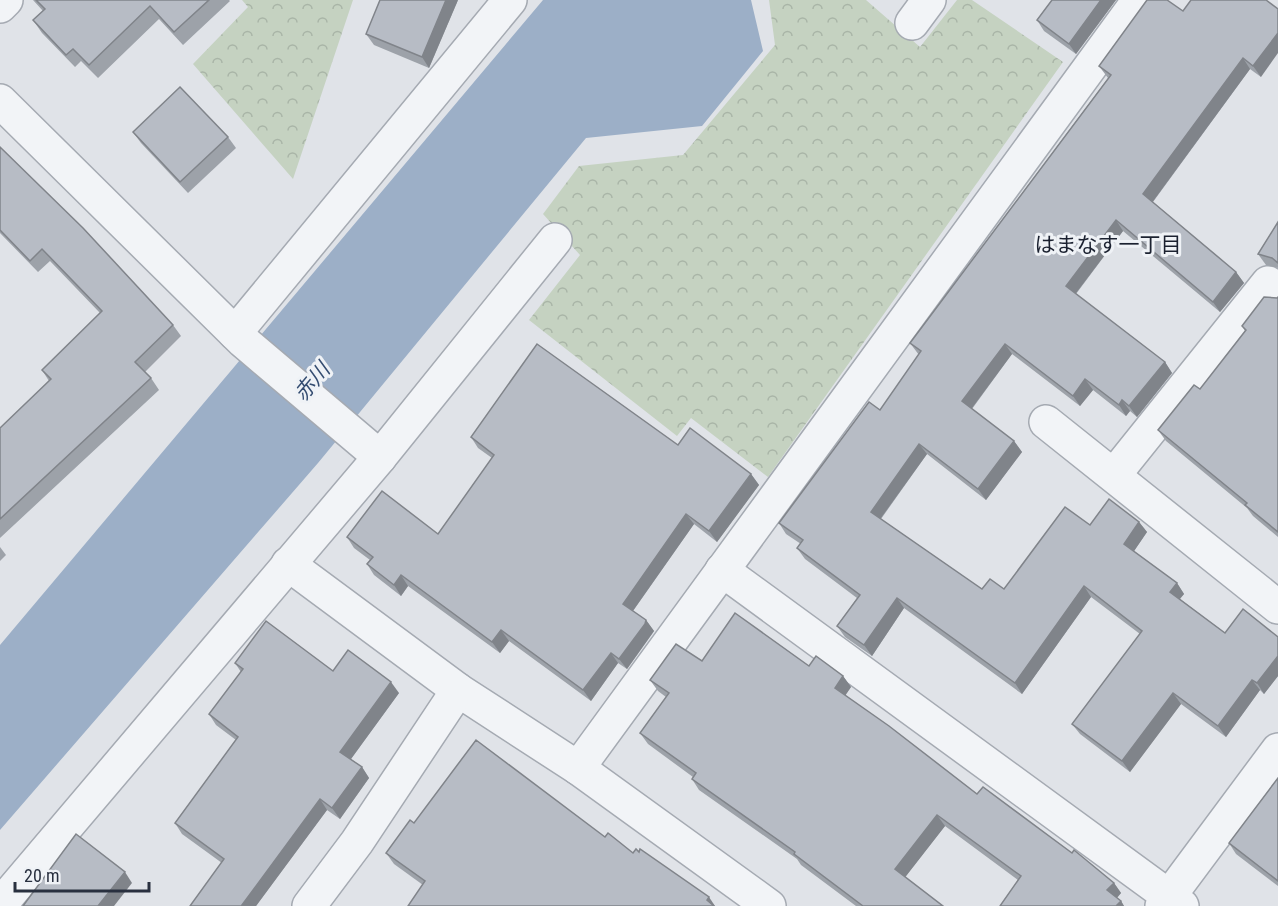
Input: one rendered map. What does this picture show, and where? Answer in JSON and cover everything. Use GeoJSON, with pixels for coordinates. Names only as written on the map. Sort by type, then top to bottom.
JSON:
{"type":"FeatureCollection","features":[{"type":"Feature","properties":{"kind":"street"},"geometry":{"type":"LineString","coordinates":[[0,6],[6,0]]}},
{"type":"Feature","properties":{"kind":"street"},"geometry":{"type":"LineString","coordinates":[[239,337],[510,0]]}},
{"type":"Feature","properties":{"kind":"street"},"geometry":{"type":"LineString","coordinates":[[578,768],[1139,0]]}},
{"type":"Feature","properties":{"kind":"street"},"geometry":{"type":"LineString","coordinates":[[0,101],[239,337],[380,457]]}},
{"type":"Feature","properties":{"kind":"street"},"geometry":{"type":"LineString","coordinates":[[0,905],[380,457],[555,240]]}},
{"type":"Feature","properties":{"kind":"street"},"geometry":{"type":"LineString","coordinates":[[1114,476],[1268,283],[1278,291]]}},
{"type":"Feature","properties":{"kind":"street"},"geometry":{"type":"LineString","coordinates":[[1046,422],[1278,607]]}},
{"type":"Feature","properties":{"kind":"street"},"geometry":{"type":"LineString","coordinates":[[288,564],[458,690],[578,768],[769,906]]}},
{"type":"Feature","properties":{"kind":"street"},"geometry":{"type":"LineString","coordinates":[[722,570],[1171,903],[1278,750]]}},
{"type":"Feature","properties":{"kind":"street"},"geometry":{"type":"LineString","coordinates":[[319,902],[458,690]]}},
{"type":"Feature","properties":{"kind":"green space"},"geometry":{"type":"Polygon","coordinates":[[[242,0],[353,0],[293,179],[193,64],[248,7],[242,0]]]}},
{"type":"Feature","properties":{"kind":"green space"},"geometry":{"type":"Polygon","coordinates":[[[769,0],[866,0],[920,47],[957,0],[972,0],[1063,62],[768,477],[691,418],[677,436],[529,320],[580,255],[543,214],[579,166],[683,155],[775,45],[769,0]]]}},
{"type":"Feature","properties":{"kind":"water","name":"赤川"},"geometry":{"type":"Polygon","coordinates":[[[543,0],[751,0],[763,51],[702,126],[586,138],[318,463],[0,830],[0,645],[543,0]]]}},
{"type":"Feature","properties":{"kind":"building"},"geometry":{"type":"Polygon","coordinates":[[[36,0],[209,0],[174,32],[150,6],[89,65],[73,49],[66,55],[33,20],[45,9],[36,0]]]}},
{"type":"Feature","properties":{"kind":"building"},"geometry":{"type":"Polygon","coordinates":[[[380,0],[446,0],[422,57],[366,34],[380,0]]]}},
{"type":"Feature","properties":{"kind":"building"},"geometry":{"type":"Polygon","coordinates":[[[1052,0],[1101,0],[1069,44],[1037,20],[1052,0]]]}},
{"type":"Feature","properties":{"kind":"building"},"geometry":{"type":"Polygon","coordinates":[[[1147,0],[1167,0],[1183,11],[1191,0],[1266,0],[1278,9],[1278,33],[1253,66],[1243,58],[1143,194],[1236,272],[1213,302],[1116,220],[1066,286],[1165,362],[1129,406],[1122,400],[1119,405],[1085,379],[1073,396],[1005,344],[962,401],[1014,441],[978,489],[919,444],[871,512],[982,589],[990,579],[1004,589],[1065,507],[1090,525],[1109,499],[1139,522],[1124,544],[1177,583],[1170,592],[1225,633],[1243,609],[1278,637],[1278,656],[1257,683],[1252,680],[1218,726],[1173,693],[1122,761],[1072,724],[1142,631],[1084,586],[1015,683],[897,598],[864,645],[837,626],[860,595],[797,548],[803,540],[779,523],[869,402],[880,410],[921,351],[910,343],[1111,75],[1099,66],[1147,0]]]}},
{"type":"Feature","properties":{"kind":"building"},"geometry":{"type":"Polygon","coordinates":[[[180,87],[228,137],[180,182],[133,132],[180,87]]]}},
{"type":"Feature","properties":{"kind":"building"},"geometry":{"type":"Polygon","coordinates":[[[0,147],[83,228],[173,325],[135,362],[151,378],[0,519],[0,428],[51,379],[42,370],[102,311],[42,249],[30,261],[0,230],[0,147]]]}},
{"type":"Feature","properties":{"kind":"building"},"geometry":{"type":"Polygon","coordinates":[[[1278,222],[1278,263],[1272,258],[1258,254],[1278,222]]]}},
{"type":"Feature","properties":{"kind":"building"},"geometry":{"type":"Polygon","coordinates":[[[1264,297],[1278,297],[1278,532],[1245,505],[1247,503],[1158,430],[1194,385],[1200,389],[1246,330],[1242,326],[1264,297]]]}},
{"type":"Feature","properties":{"kind":"building"},"geometry":{"type":"Polygon","coordinates":[[[537,344],[678,445],[690,428],[751,474],[709,531],[686,514],[623,604],[646,620],[645,624],[619,659],[611,653],[583,690],[501,630],[492,642],[401,575],[394,585],[367,564],[373,557],[347,537],[382,491],[438,534],[494,455],[471,437],[537,344]]]}},
{"type":"Feature","properties":{"kind":"building"},"geometry":{"type":"Polygon","coordinates":[[[735,613],[809,666],[816,656],[843,676],[835,688],[889,726],[977,794],[983,787],[1072,853],[1074,850],[1114,883],[1107,890],[1121,901],[1116,906],[1000,906],[1021,876],[937,815],[895,869],[943,906],[863,906],[794,854],[795,852],[692,779],[696,773],[640,733],[669,693],[650,680],[676,644],[702,661],[735,613]]]}},
{"type":"Feature","properties":{"kind":"building"},"geometry":{"type":"Polygon","coordinates":[[[266,621],[333,671],[348,650],[391,682],[340,752],[362,767],[332,808],[320,799],[243,906],[190,906],[224,859],[175,823],[238,737],[209,714],[243,669],[235,663],[266,621]]]}},
{"type":"Feature","properties":{"kind":"building"},"geometry":{"type":"Polygon","coordinates":[[[476,740],[605,837],[608,833],[633,853],[636,849],[639,852],[640,849],[709,897],[707,900],[714,906],[408,906],[425,881],[386,853],[410,820],[414,823],[476,740]]]}},
{"type":"Feature","properties":{"kind":"building"},"geometry":{"type":"Polygon","coordinates":[[[1278,778],[1278,881],[1229,843],[1278,778]]]}},
{"type":"Feature","properties":{"kind":"building"},"geometry":{"type":"Polygon","coordinates":[[[76,834],[125,872],[98,906],[23,906],[76,834]]]}},
{"type":"Feature","properties":{"kind":"district","name":"はまなす一丁目"},"geometry":{"type":"Point","coordinates":[1108,245]}}]}
